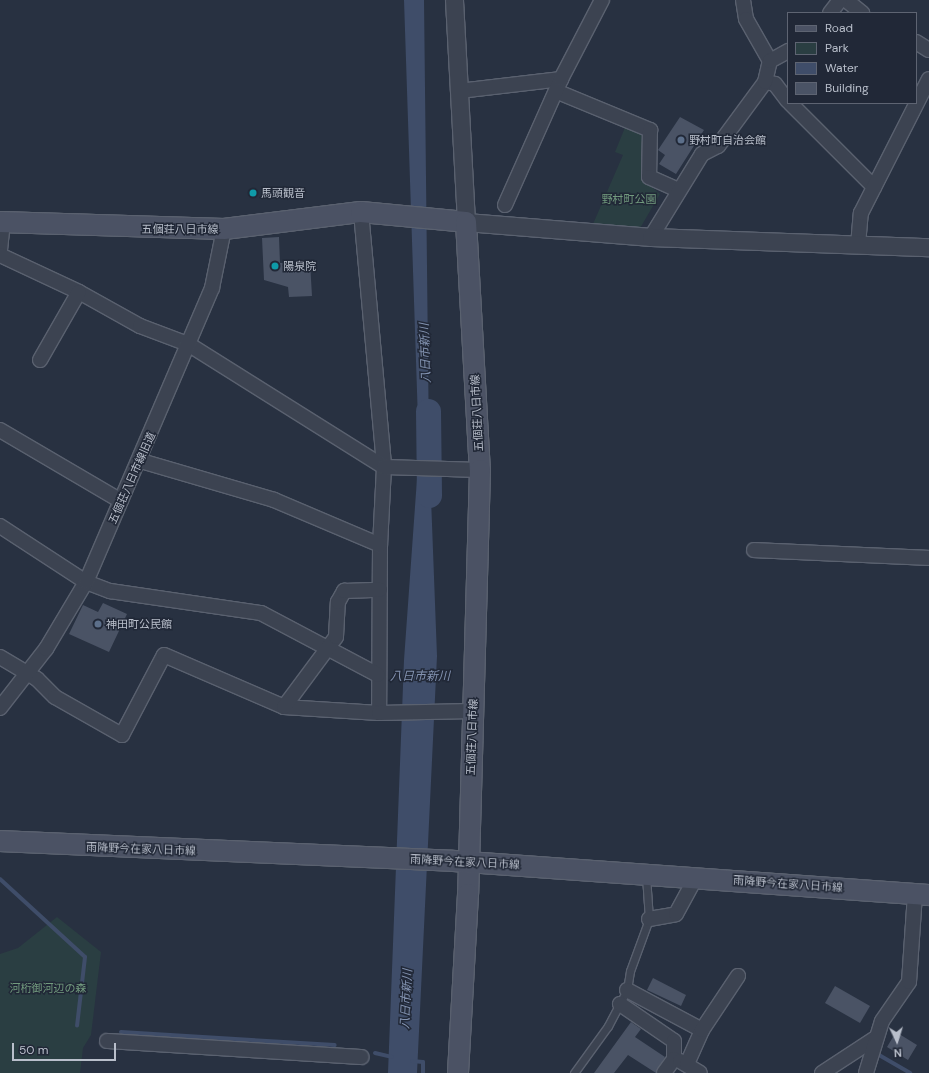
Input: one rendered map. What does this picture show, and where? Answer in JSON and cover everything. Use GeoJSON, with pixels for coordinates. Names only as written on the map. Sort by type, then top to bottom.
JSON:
{"type":"FeatureCollection","features":[{"type":"Feature","properties":{"kind":"main road","name":"五個荘八日市線"},"geometry":{"type":"LineString","coordinates":[[1,222],[224,229],[361,212],[466,222],[480,470],[473,711],[461,861],[458,1073]]}},
{"type":"Feature","properties":{"kind":"main road","name":"雨降野今在家八日市線"},"geometry":{"type":"LineString","coordinates":[[0,841],[461,861],[696,877],[922,895]]}},
{"type":"Feature","properties":{"kind":"street"},"geometry":{"type":"LineString","coordinates":[[454,0],[466,222],[651,237],[929,247]]}},
{"type":"Feature","properties":{"kind":"street"},"geometry":{"type":"LineString","coordinates":[[505,205],[559,85],[602,0]]}},
{"type":"Feature","properties":{"kind":"street"},"geometry":{"type":"LineString","coordinates":[[743,0],[746,19],[770,61]]}},
{"type":"Feature","properties":{"kind":"street"},"geometry":{"type":"LineString","coordinates":[[838,5],[859,12]]}},
{"type":"Feature","properties":{"kind":"street"},"geometry":{"type":"LineString","coordinates":[[917,43],[929,50]]}},
{"type":"Feature","properties":{"kind":"street"},"geometry":{"type":"LineString","coordinates":[[651,237],[678,190],[702,154],[718,146],[764,82],[770,61],[787,52]]}},
{"type":"Feature","properties":{"kind":"street"},"geometry":{"type":"LineString","coordinates":[[917,103],[929,79]]}},
{"type":"Feature","properties":{"kind":"street"},"geometry":{"type":"LineString","coordinates":[[764,82],[775,84],[787,100]]}},
{"type":"Feature","properties":{"kind":"street"},"geometry":{"type":"LineString","coordinates":[[459,91],[559,85],[650,130],[649,177],[678,190]]}},
{"type":"Feature","properties":{"kind":"street"},"geometry":{"type":"LineString","coordinates":[[791,104],[874,187]]}},
{"type":"Feature","properties":{"kind":"street"},"geometry":{"type":"LineString","coordinates":[[858,245],[861,213],[916,104]]}},
{"type":"Feature","properties":{"kind":"street"},"geometry":{"type":"LineString","coordinates":[[361,212],[384,467],[380,545],[378,675],[380,713]]}},
{"type":"Feature","properties":{"kind":"street"},"geometry":{"type":"LineString","coordinates":[[0,250],[1,222]]}},
{"type":"Feature","properties":{"kind":"street","name":"五個荘八日市線旧道"},"geometry":{"type":"LineString","coordinates":[[0,708],[28,674],[86,582],[121,501],[141,461],[212,288],[224,229]]}},
{"type":"Feature","properties":{"kind":"street"},"geometry":{"type":"LineString","coordinates":[[0,255],[79,292],[140,326],[188,344],[384,467],[480,470]]}},
{"type":"Feature","properties":{"kind":"street"},"geometry":{"type":"LineString","coordinates":[[40,360],[79,292]]}},
{"type":"Feature","properties":{"kind":"street"},"geometry":{"type":"LineString","coordinates":[[0,430],[121,501]]}},
{"type":"Feature","properties":{"kind":"street"},"geometry":{"type":"LineString","coordinates":[[141,461],[274,500],[380,545]]}},
{"type":"Feature","properties":{"kind":"street"},"geometry":{"type":"LineString","coordinates":[[0,526],[86,582],[110,591],[261,613],[378,675]]}},
{"type":"Feature","properties":{"kind":"street"},"geometry":{"type":"LineString","coordinates":[[754,550],[929,558]]}},
{"type":"Feature","properties":{"kind":"street"},"geometry":{"type":"LineString","coordinates":[[284,707],[336,638],[338,602],[344,591],[380,590]]}},
{"type":"Feature","properties":{"kind":"street"},"geometry":{"type":"LineString","coordinates":[[0,657],[28,674],[54,697],[122,735],[164,655],[284,707],[380,713],[473,711]]}},
{"type":"Feature","properties":{"kind":"street"},"geometry":{"type":"LineString","coordinates":[[649,919],[676,914],[696,877]]}},
{"type":"Feature","properties":{"kind":"street"},"geometry":{"type":"LineString","coordinates":[[866,1073],[874,1039],[882,1021],[909,982],[922,895]]}},
{"type":"Feature","properties":{"kind":"street"},"geometry":{"type":"LineString","coordinates":[[664,1073],[681,1062],[738,976]]}},
{"type":"Feature","properties":{"kind":"street"},"geometry":{"type":"LineString","coordinates":[[627,990],[702,1030]]}},
{"type":"Feature","properties":{"kind":"street"},"geometry":{"type":"LineString","coordinates":[[620,1004],[674,1041],[681,1062],[700,1073]]}},
{"type":"Feature","properties":{"kind":"street"},"geometry":{"type":"LineString","coordinates":[[822,1073],[874,1039]]}},
{"type":"Feature","properties":{"kind":"street"},"geometry":{"type":"LineString","coordinates":[[107,1041],[361,1057]]}},
{"type":"Feature","properties":{"kind":"lane"},"geometry":{"type":"LineString","coordinates":[[574,1073],[620,1004],[627,990],[630,971],[649,919],[646,874]]}},
{"type":"Feature","properties":{"kind":"green space","name":"野村町公園"},"geometry":{"type":"Polygon","coordinates":[[[626,125],[644,133],[643,180],[660,194],[639,230],[593,224],[623,155],[615,152],[626,125]]]}},
{"type":"Feature","properties":{"kind":"green space","name":"河桁御河辺の森"},"geometry":{"type":"Polygon","coordinates":[[[57,917],[101,952],[91,1035],[83,1048],[80,1073],[0,1073],[0,954],[18,948],[57,917]]]}},
{"type":"Feature","properties":{"kind":"water"},"geometry":{"type":"Polygon","coordinates":[[[404,0],[424,0],[429,445],[437,656],[417,1073],[388,1073],[404,660],[419,451],[404,0]]]}},
{"type":"Feature","properties":{"kind":"building","name":"野村町自治会館"},"geometry":{"type":"Polygon","coordinates":[[[680,117],[704,130],[676,174],[659,164],[665,155],[658,150],[680,117]]]}},
{"type":"Feature","properties":{"kind":"building","name":"陽泉院"},"geometry":{"type":"Polygon","coordinates":[[[279,237],[280,263],[310,262],[312,296],[289,297],[288,287],[264,280],[262,238],[279,237]]]}},
{"type":"Feature","properties":{"kind":"building","name":"神田町公民館"},"geometry":{"type":"Polygon","coordinates":[[[103,603],[127,614],[109,652],[69,634],[83,605],[98,612],[103,603]]]}},
{"type":"Feature","properties":{"kind":"building"},"geometry":{"type":"Polygon","coordinates":[[[653,978],[686,995],[681,1006],[647,990],[653,978]]]}},
{"type":"Feature","properties":{"kind":"building"},"geometry":{"type":"Polygon","coordinates":[[[835,986],[870,1006],[860,1023],[825,1003],[835,986]]]}},
{"type":"Feature","properties":{"kind":"building"},"geometry":{"type":"Polygon","coordinates":[[[631,1022],[641,1029],[635,1037],[665,1057],[656,1073],[628,1055],[614,1073],[594,1073],[631,1022]]]}},
{"type":"Feature","properties":{"kind":"building"},"geometry":{"type":"Polygon","coordinates":[[[896,1032],[917,1045],[908,1060],[887,1047],[896,1032]]]}},
{"type":"Feature","properties":{"kind":"waterway","name":"八日市新川"},"geometry":{"type":"LineString","coordinates":[[428,411],[429,495]]}},
{"type":"Feature","properties":{"kind":"waterway"},"geometry":{"type":"LineString","coordinates":[[0,879],[85,957],[77,1026]]}},
{"type":"Feature","properties":{"kind":"waterway"},"geometry":{"type":"LineString","coordinates":[[121,1032],[335,1045]]}},
{"type":"Feature","properties":{"kind":"waterway"},"geometry":{"type":"LineString","coordinates":[[375,1053],[392,1057]]}},
{"type":"Feature","properties":{"kind":"waterway"},"geometry":{"type":"LineString","coordinates":[[879,1055],[910,1073]]}},
{"type":"Feature","properties":{"kind":"waterway"},"geometry":{"type":"LineString","coordinates":[[412,1061],[423,1062],[423,1073]]}},
{"type":"Feature","properties":{"kind":"place","name":"野村町自治会館"},"geometry":{"type":"Point","coordinates":[681,140]}},
{"type":"Feature","properties":{"kind":"place","name":"馬頭観音"},"geometry":{"type":"Point","coordinates":[253,193]}},
{"type":"Feature","properties":{"kind":"place","name":"陽泉院"},"geometry":{"type":"Point","coordinates":[275,266]}},
{"type":"Feature","properties":{"kind":"place","name":"神田町公民館"},"geometry":{"type":"Point","coordinates":[98,624]}}]}
